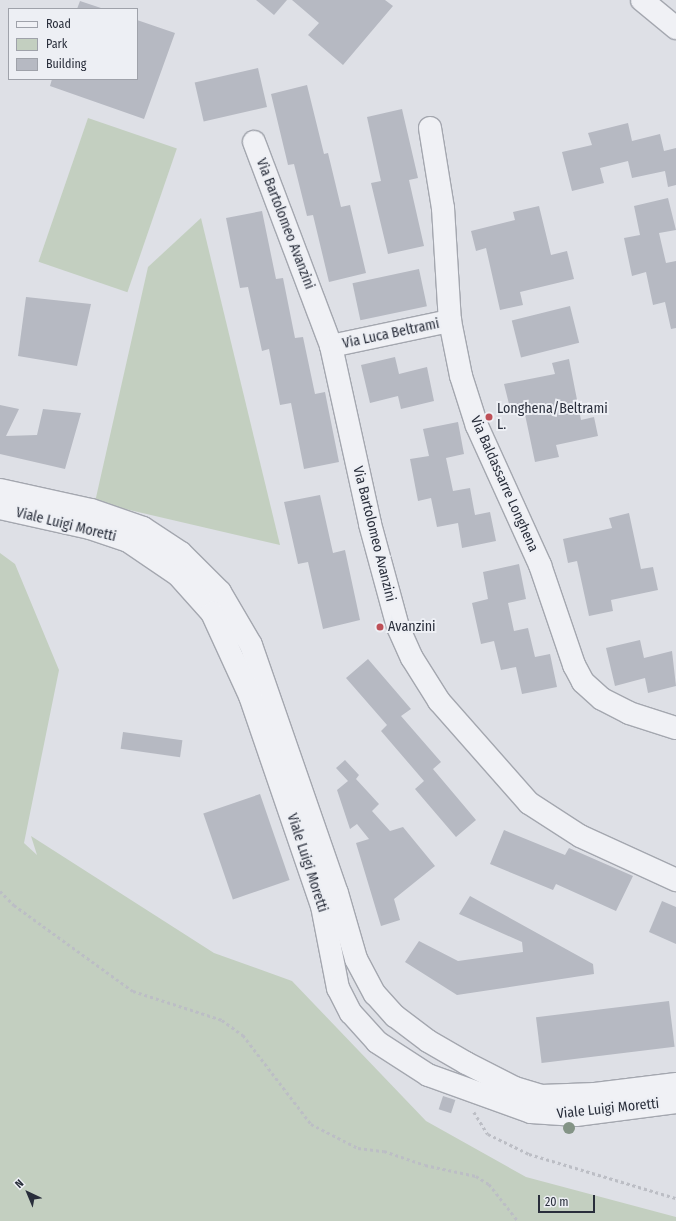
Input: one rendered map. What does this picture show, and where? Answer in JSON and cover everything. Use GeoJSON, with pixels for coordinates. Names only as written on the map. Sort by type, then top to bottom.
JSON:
{"type":"FeatureCollection","features":[{"type":"Feature","properties":{"kind":"street"},"geometry":{"type":"LineString","coordinates":[[642,0],[676,28]]}},
{"type":"Feature","properties":{"kind":"street","name":"Via Baldassarre Longhena"},"geometry":{"type":"LineString","coordinates":[[430,128],[442,208],[450,321],[469,405],[536,554],[578,673],[594,693],[616,707],[676,728]]}},
{"type":"Feature","properties":{"kind":"street","name":"Via Bartolomeo Avanzini"},"geometry":{"type":"LineString","coordinates":[[254,142],[331,346],[392,606],[407,649],[431,690],[484,756],[529,803],[580,836],[676,880]]}},
{"type":"Feature","properties":{"kind":"street","name":"Via Luca Beltrami"},"geometry":{"type":"LineString","coordinates":[[331,346],[450,321]]}},
{"type":"Feature","properties":{"kind":"street","name":"Viale Luigi Moretti"},"geometry":{"type":"LineString","coordinates":[[0,490],[91,510],[131,523],[168,543],[214,584],[251,645],[360,970],[375,994],[395,1016],[428,1041],[466,1063],[515,1088],[541,1096],[595,1094],[676,1084]]}},
{"type":"Feature","properties":{"kind":"street","name":"Viale Luigi Moretti"},"geometry":{"type":"LineString","coordinates":[[0,508],[90,528],[128,541],[178,575],[212,613],[247,689],[320,899],[338,988],[361,1024],[391,1053],[428,1075],[475,1094],[522,1110],[555,1116],[676,1102]]}},
{"type":"Feature","properties":{"kind":"street"},"geometry":{"type":"LineString","coordinates":[[338,988],[387,1037],[422,1061],[444,1071],[466,1063]]}},
{"type":"Feature","properties":{"kind":"path"},"geometry":{"type":"LineString","coordinates":[[0,891],[14,905],[133,991],[222,1020],[243,1035],[311,1124],[358,1148],[384,1151],[425,1165],[476,1176],[489,1184],[518,1221]]}},
{"type":"Feature","properties":{"kind":"path"},"geometry":{"type":"LineString","coordinates":[[475,1094],[474,1115],[488,1134],[555,1164],[676,1198]]}},
{"type":"Feature","properties":{"kind":"green space"},"geometry":{"type":"Polygon","coordinates":[[[88,118],[177,149],[127,292],[39,262],[88,118]]]}},
{"type":"Feature","properties":{"kind":"green space"},"geometry":{"type":"Polygon","coordinates":[[[201,218],[280,545],[95,502],[148,267],[201,218]]]}},
{"type":"Feature","properties":{"kind":"green space"},"geometry":{"type":"Polygon","coordinates":[[[0,553],[15,564],[59,670],[24,843],[37,855],[31,836],[214,953],[292,981],[426,1121],[526,1177],[676,1217],[676,1221],[0,1221],[0,553]]]}},
{"type":"Feature","properties":{"kind":"building"},"geometry":{"type":"Polygon","coordinates":[[[256,0],[287,0],[274,15],[256,0]]]}},
{"type":"Feature","properties":{"kind":"building"},"geometry":{"type":"Polygon","coordinates":[[[292,0],[385,0],[393,6],[343,65],[308,35],[319,23],[292,0]]]}},
{"type":"Feature","properties":{"kind":"building"},"geometry":{"type":"Polygon","coordinates":[[[80,1],[101,8],[77,8],[80,1]]]}},
{"type":"Feature","properties":{"kind":"building"},"geometry":{"type":"Polygon","coordinates":[[[138,20],[175,33],[144,119],[50,86],[52,80],[138,80],[138,20]]]}},
{"type":"Feature","properties":{"kind":"building"},"geometry":{"type":"Polygon","coordinates":[[[258,68],[267,107],[204,122],[195,83],[258,68]]]}},
{"type":"Feature","properties":{"kind":"building"},"geometry":{"type":"Polygon","coordinates":[[[307,85],[324,154],[328,153],[341,207],[350,205],[366,273],[329,282],[313,215],[307,216],[294,164],[288,165],[271,94],[307,85]]]}},
{"type":"Feature","properties":{"kind":"building"},"geometry":{"type":"Polygon","coordinates":[[[402,109],[418,178],[409,180],[424,246],[388,254],[371,183],[381,181],[367,117],[402,109]]]}},
{"type":"Feature","properties":{"kind":"building"},"geometry":{"type":"Polygon","coordinates":[[[628,123],[632,141],[660,134],[664,151],[676,148],[676,185],[668,187],[665,171],[632,178],[628,161],[600,168],[604,183],[572,191],[562,152],[592,145],[588,133],[628,123]]]}},
{"type":"Feature","properties":{"kind":"building"},"geometry":{"type":"Polygon","coordinates":[[[668,198],[676,230],[659,233],[666,263],[676,261],[676,328],[671,329],[665,302],[653,305],[646,272],[632,276],[624,238],[640,235],[634,206],[668,198]]]}},
{"type":"Feature","properties":{"kind":"building"},"geometry":{"type":"Polygon","coordinates":[[[539,206],[551,255],[567,251],[574,279],[520,292],[523,305],[500,310],[486,248],[476,251],[471,231],[515,220],[513,212],[539,206]]]}},
{"type":"Feature","properties":{"kind":"building"},"geometry":{"type":"Polygon","coordinates":[[[262,211],[276,279],[283,278],[295,338],[303,337],[315,394],[325,392],[339,462],[304,469],[291,403],[280,405],[269,349],[262,351],[248,287],[240,288],[226,218],[262,211]]]}},
{"type":"Feature","properties":{"kind":"building"},"geometry":{"type":"Polygon","coordinates":[[[419,269],[427,306],[360,320],[352,283],[419,269]]]}},
{"type":"Feature","properties":{"kind":"building"},"geometry":{"type":"Polygon","coordinates":[[[26,297],[91,304],[77,366],[18,356],[26,297]]]}},
{"type":"Feature","properties":{"kind":"building"},"geometry":{"type":"Polygon","coordinates":[[[570,306],[579,343],[521,357],[512,321],[570,306]]]}},
{"type":"Feature","properties":{"kind":"building"},"geometry":{"type":"Polygon","coordinates":[[[395,357],[399,374],[427,367],[434,401],[401,409],[398,396],[370,403],[361,365],[395,357]]]}},
{"type":"Feature","properties":{"kind":"building"},"geometry":{"type":"Polygon","coordinates":[[[569,359],[581,420],[594,417],[598,436],[556,445],[559,457],[535,462],[523,405],[510,408],[504,384],[555,374],[552,363],[569,359]]]}},
{"type":"Feature","properties":{"kind":"building"},"geometry":{"type":"Polygon","coordinates":[[[0,405],[19,409],[6,436],[37,435],[43,409],[81,413],[65,469],[0,454],[0,405]]]}},
{"type":"Feature","properties":{"kind":"building"},"geometry":{"type":"Polygon","coordinates":[[[458,422],[464,454],[446,458],[453,491],[470,488],[475,515],[490,512],[496,541],[462,548],[458,523],[437,527],[431,498],[418,501],[410,459],[429,456],[423,429],[458,422]]]}},
{"type":"Feature","properties":{"kind":"building"},"geometry":{"type":"Polygon","coordinates":[[[320,495],[333,553],[345,550],[360,620],[323,629],[308,562],[298,564],[284,502],[320,495]]]}},
{"type":"Feature","properties":{"kind":"building"},"geometry":{"type":"Polygon","coordinates":[[[629,513],[641,569],[653,567],[658,590],[611,600],[613,611],[589,616],[577,561],[568,563],[563,539],[612,528],[609,518],[629,513]]]}},
{"type":"Feature","properties":{"kind":"building"},"geometry":{"type":"Polygon","coordinates":[[[519,564],[526,599],[508,603],[514,631],[528,628],[535,657],[550,654],[557,687],[522,694],[516,667],[501,670],[494,641],[481,644],[472,603],[488,599],[483,572],[519,564]]]}},
{"type":"Feature","properties":{"kind":"building"},"geometry":{"type":"Polygon","coordinates":[[[640,640],[644,658],[672,651],[676,686],[648,693],[645,678],[615,686],[606,648],[640,640]]]}},
{"type":"Feature","properties":{"kind":"building"},"geometry":{"type":"Polygon","coordinates":[[[368,659],[411,709],[401,716],[441,762],[433,769],[476,820],[456,837],[415,789],[424,781],[381,731],[387,725],[346,678],[368,659]]]}},
{"type":"Feature","properties":{"kind":"building"},"geometry":{"type":"Polygon","coordinates":[[[123,732],[182,740],[180,757],[121,749],[123,732]]]}},
{"type":"Feature","properties":{"kind":"building"},"geometry":{"type":"Polygon","coordinates":[[[345,760],[359,775],[356,779],[379,804],[372,811],[390,831],[403,827],[435,866],[394,899],[400,920],[381,926],[356,843],[369,839],[357,824],[350,829],[337,790],[348,781],[336,768],[345,760]]]}},
{"type":"Feature","properties":{"kind":"building"},"geometry":{"type":"Polygon","coordinates":[[[260,794],[290,880],[233,900],[203,814],[260,794]]]}},
{"type":"Feature","properties":{"kind":"building"},"geometry":{"type":"Polygon","coordinates":[[[504,830],[565,855],[569,848],[633,876],[616,911],[556,884],[553,890],[490,864],[504,830]]]}},
{"type":"Feature","properties":{"kind":"building"},"geometry":{"type":"Polygon","coordinates":[[[470,896],[593,964],[594,974],[457,995],[405,962],[419,941],[458,961],[523,952],[522,942],[459,914],[470,896]]]}},
{"type":"Feature","properties":{"kind":"building"},"geometry":{"type":"Polygon","coordinates":[[[662,901],[676,907],[676,944],[649,932],[662,901]]]}},
{"type":"Feature","properties":{"kind":"building"},"geometry":{"type":"Polygon","coordinates":[[[669,1001],[675,1047],[542,1063],[536,1017],[669,1001]]]}},
{"type":"Feature","properties":{"kind":"building"},"geometry":{"type":"Polygon","coordinates":[[[443,1096],[455,1100],[451,1113],[439,1109],[443,1096]]]}},
{"type":"Feature","properties":{"kind":"place","name":"Longhena/Beltrami L."},"geometry":{"type":"Point","coordinates":[489,417]}},
{"type":"Feature","properties":{"kind":"place","name":"Avanzini"},"geometry":{"type":"Point","coordinates":[380,627]}}]}
